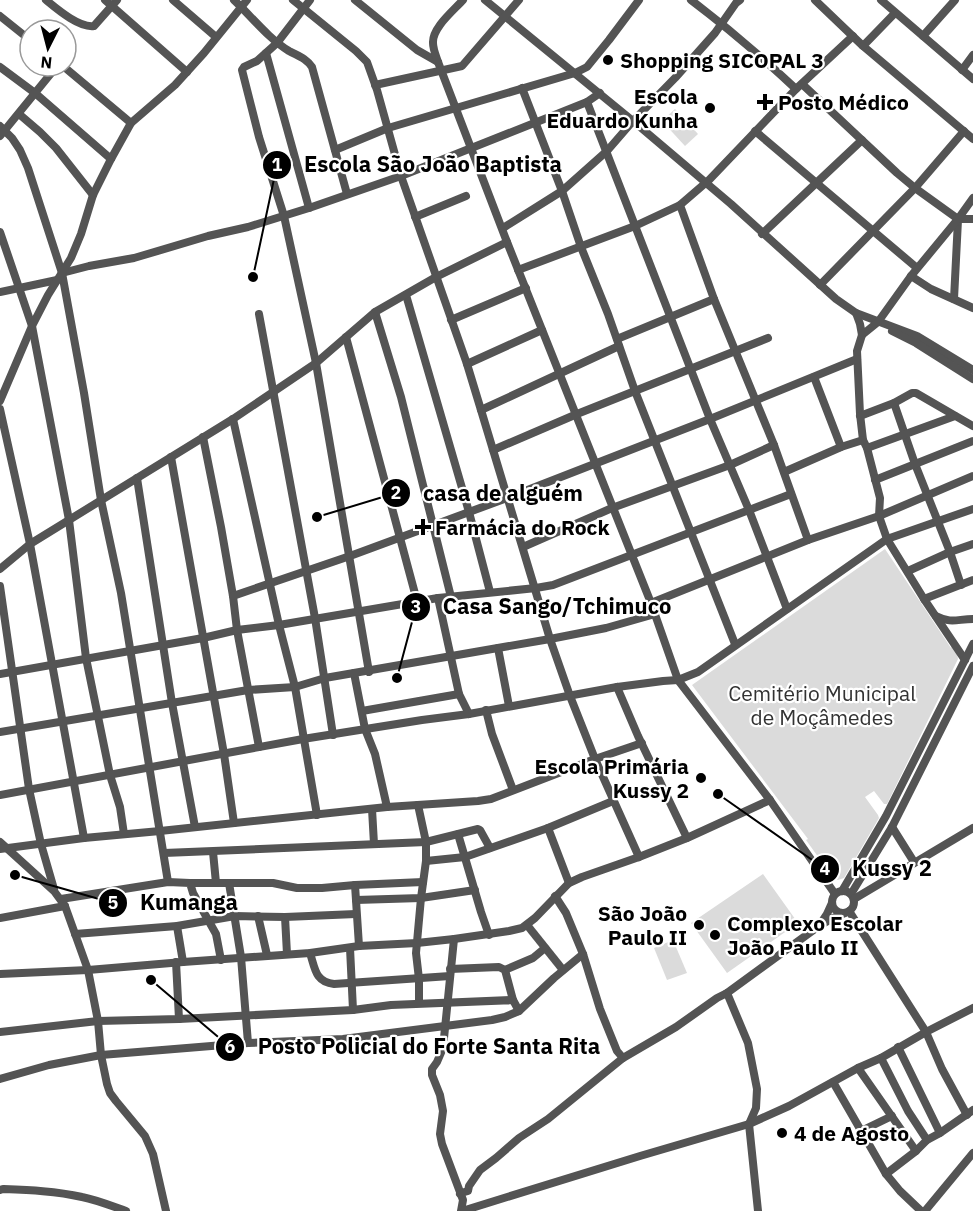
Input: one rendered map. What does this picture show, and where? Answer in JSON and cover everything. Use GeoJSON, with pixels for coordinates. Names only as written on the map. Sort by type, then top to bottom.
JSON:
{"type":"FeatureCollection","features":[{"type":"Feature","properties":{"kind":"street"},"geometry":{"type":"LineString","coordinates":[[46,0],[64,14],[91,27],[115,3]]}},
{"type":"Feature","properties":{"kind":"street"},"geometry":{"type":"LineString","coordinates":[[105,0],[115,3],[187,72]]}},
{"type":"Feature","properties":{"kind":"street"},"geometry":{"type":"LineString","coordinates":[[173,0],[216,37]]}},
{"type":"Feature","properties":{"kind":"street"},"geometry":{"type":"LineString","coordinates":[[234,0],[244,3],[277,43],[309,61],[312,66],[347,194]]}},
{"type":"Feature","properties":{"kind":"street"},"geometry":{"type":"LineString","coordinates":[[293,0],[367,62],[401,176],[467,364],[550,639],[595,759],[639,857]]}},
{"type":"Feature","properties":{"kind":"street"},"geometry":{"type":"LineString","coordinates":[[310,0],[277,43],[257,61],[242,70],[259,137],[284,216],[316,363],[369,672]]}},
{"type":"Feature","properties":{"kind":"street"},"geometry":{"type":"LineString","coordinates":[[355,0],[422,53],[438,62]]}},
{"type":"Feature","properties":{"kind":"street"},"geometry":{"type":"LineString","coordinates":[[463,0],[437,28],[432,44],[507,242],[651,603],[678,680],[839,892],[853,897],[973,828]]}},
{"type":"Feature","properties":{"kind":"street"},"geometry":{"type":"LineString","coordinates":[[484,0],[633,120],[731,204],[836,299],[856,313],[917,336],[973,370]]}},
{"type":"Feature","properties":{"kind":"street"},"geometry":{"type":"LineString","coordinates":[[375,85],[462,66],[519,0]]}},
{"type":"Feature","properties":{"kind":"street"},"geometry":{"type":"LineString","coordinates":[[336,150],[388,128],[575,73],[587,67],[639,0]]}},
{"type":"Feature","properties":{"kind":"street"},"geometry":{"type":"LineString","coordinates":[[691,0],[799,86],[915,188],[958,219],[973,219]]}},
{"type":"Feature","properties":{"kind":"street"},"geometry":{"type":"LineString","coordinates":[[503,228],[562,191],[607,151],[715,33],[740,0]]}},
{"type":"Feature","properties":{"kind":"street"},"geometry":{"type":"LineString","coordinates":[[816,0],[863,46],[973,139]]}},
{"type":"Feature","properties":{"kind":"street"},"geometry":{"type":"LineString","coordinates":[[880,0],[973,79]]}},
{"type":"Feature","properties":{"kind":"street"},"geometry":{"type":"LineString","coordinates":[[922,36],[955,0]]}},
{"type":"Feature","properties":{"kind":"street"},"geometry":{"type":"LineString","coordinates":[[0,400],[48,295],[71,258],[93,195],[131,123],[187,72],[244,3]]}},
{"type":"Feature","properties":{"kind":"street"},"geometry":{"type":"LineString","coordinates":[[863,46],[895,13]]}},
{"type":"Feature","properties":{"kind":"street"},"geometry":{"type":"LineString","coordinates":[[0,16],[18,30]]}},
{"type":"Feature","properties":{"kind":"street"},"geometry":{"type":"LineString","coordinates":[[518,270],[581,248],[680,205],[706,183],[799,86],[854,36]]}},
{"type":"Feature","properties":{"kind":"street"},"geometry":{"type":"LineString","coordinates":[[422,53],[432,44]]}},
{"type":"Feature","properties":{"kind":"street"},"geometry":{"type":"LineString","coordinates":[[266,54],[309,208]]}},
{"type":"Feature","properties":{"kind":"street"},"geometry":{"type":"LineString","coordinates":[[962,70],[973,55]]}},
{"type":"Feature","properties":{"kind":"street"},"geometry":{"type":"LineString","coordinates":[[0,67],[35,93],[111,159]]}},
{"type":"Feature","properties":{"kind":"street"},"geometry":{"type":"LineString","coordinates":[[47,78],[19,114],[2,131],[12,138],[28,168],[60,277],[82,382],[101,500],[121,593],[168,882]]}},
{"type":"Feature","properties":{"kind":"street"},"geometry":{"type":"LineString","coordinates":[[77,78],[131,123]]}},
{"type":"Feature","properties":{"kind":"street"},"geometry":{"type":"LineString","coordinates":[[522,88],[635,391],[735,644]]}},
{"type":"Feature","properties":{"kind":"street"},"geometry":{"type":"LineString","coordinates":[[0,292],[60,277],[89,266],[134,258],[309,208],[401,176],[587,102],[600,93]]}},
{"type":"Feature","properties":{"kind":"street"},"geometry":{"type":"LineString","coordinates":[[587,102],[710,419],[749,510],[787,609]]}},
{"type":"Feature","properties":{"kind":"street"},"geometry":{"type":"LineString","coordinates":[[19,114],[56,148],[93,195]]}},
{"type":"Feature","properties":{"kind":"street"},"geometry":{"type":"LineString","coordinates":[[755,130],[917,268]]}},
{"type":"Feature","properties":{"kind":"street"},"geometry":{"type":"LineString","coordinates":[[820,285],[915,188],[964,131]]}},
{"type":"Feature","properties":{"kind":"street"},"geometry":{"type":"LineString","coordinates":[[762,234],[862,140]]}},
{"type":"Feature","properties":{"kind":"street"},"geometry":{"type":"LineString","coordinates":[[415,217],[466,196]]}},
{"type":"Feature","properties":{"kind":"street"},"geometry":{"type":"LineString","coordinates":[[862,335],[878,322],[917,268],[973,198]]}},
{"type":"Feature","properties":{"kind":"street"},"geometry":{"type":"LineString","coordinates":[[680,205],[714,299],[774,445],[808,540]]}},
{"type":"Feature","properties":{"kind":"street"},"geometry":{"type":"LineString","coordinates":[[954,299],[958,219]]}},
{"type":"Feature","properties":{"kind":"street"},"geometry":{"type":"LineString","coordinates":[[0,232],[32,327],[69,520],[86,658],[124,834]]}},
{"type":"Feature","properties":{"kind":"street"},"geometry":{"type":"LineString","coordinates":[[0,569],[30,544],[233,419],[316,363],[375,312],[436,277],[507,242]]}},
{"type":"Feature","properties":{"kind":"street"},"geometry":{"type":"LineString","coordinates":[[911,276],[931,289],[973,308]]}},
{"type":"Feature","properties":{"kind":"street"},"geometry":{"type":"LineString","coordinates":[[451,320],[526,288]]}},
{"type":"Feature","properties":{"kind":"street"},"geometry":{"type":"LineString","coordinates":[[406,295],[490,592]]}},
{"type":"Feature","properties":{"kind":"street"},"geometry":{"type":"LineString","coordinates":[[481,410],[560,374],[671,316],[714,299]]}},
{"type":"Feature","properties":{"kind":"street"},"geometry":{"type":"LineString","coordinates":[[375,312],[401,397],[451,597]]}},
{"type":"Feature","properties":{"kind":"street"},"geometry":{"type":"LineString","coordinates":[[856,313],[861,324],[862,335],[857,351],[860,416],[863,440],[880,498],[879,516],[887,539],[965,660]]}},
{"type":"Feature","properties":{"kind":"street"},"geometry":{"type":"LineString","coordinates":[[259,314],[315,618],[333,735]]}},
{"type":"Feature","properties":{"kind":"street"},"geometry":{"type":"LineString","coordinates":[[887,326],[973,379]]}},
{"type":"Feature","properties":{"kind":"street"},"geometry":{"type":"LineString","coordinates":[[467,364],[542,330]]}},
{"type":"Feature","properties":{"kind":"street"},"geometry":{"type":"LineString","coordinates":[[346,337],[417,602]]}},
{"type":"Feature","properties":{"kind":"street"},"geometry":{"type":"LineString","coordinates":[[493,450],[576,414],[768,338]]}},
{"type":"Feature","properties":{"kind":"street"},"geometry":{"type":"LineString","coordinates":[[233,596],[306,572],[507,498],[857,359]]}},
{"type":"Feature","properties":{"kind":"street"},"geometry":{"type":"LineString","coordinates":[[814,377],[842,447]]}},
{"type":"Feature","properties":{"kind":"street"},"geometry":{"type":"LineString","coordinates":[[860,416],[916,393],[973,426]]}},
{"type":"Feature","properties":{"kind":"street"},"geometry":{"type":"LineString","coordinates":[[894,403],[962,585]]}},
{"type":"Feature","properties":{"kind":"street"},"geometry":{"type":"LineString","coordinates":[[0,408],[30,544],[84,838]]}},
{"type":"Feature","properties":{"kind":"street"},"geometry":{"type":"LineString","coordinates":[[867,448],[955,416]]}},
{"type":"Feature","properties":{"kind":"street"},"geometry":{"type":"LineString","coordinates":[[233,419],[295,687],[317,815]]}},
{"type":"Feature","properties":{"kind":"street"},"geometry":{"type":"LineString","coordinates":[[203,437],[259,747]]}},
{"type":"Feature","properties":{"kind":"street"},"geometry":{"type":"LineString","coordinates":[[784,472],[863,440]]}},
{"type":"Feature","properties":{"kind":"street"},"geometry":{"type":"LineString","coordinates":[[875,480],[973,441]]}},
{"type":"Feature","properties":{"kind":"street"},"geometry":{"type":"LineString","coordinates":[[523,548],[612,508],[729,465],[774,445]]}},
{"type":"Feature","properties":{"kind":"street"},"geometry":{"type":"LineString","coordinates":[[171,457],[224,754],[234,823]]}},
{"type":"Feature","properties":{"kind":"street"},"geometry":{"type":"LineString","coordinates":[[651,603],[808,540],[879,516],[973,476]]}},
{"type":"Feature","properties":{"kind":"street"},"geometry":{"type":"LineString","coordinates":[[137,478],[172,703],[195,827]]}},
{"type":"Feature","properties":{"kind":"street"},"geometry":{"type":"LineString","coordinates":[[0,674],[237,630],[438,598],[553,585],[791,494]]}},
{"type":"Feature","properties":{"kind":"street"},"geometry":{"type":"LineString","coordinates":[[0,795],[259,747],[469,714],[617,687],[678,680],[698,672],[887,539],[973,508]]}},
{"type":"Feature","properties":{"kind":"street"},"geometry":{"type":"LineString","coordinates":[[908,571],[973,544]]}},
{"type":"Feature","properties":{"kind":"street"},"geometry":{"type":"LineString","coordinates":[[924,599],[973,580]]}},
{"type":"Feature","properties":{"kind":"street"},"geometry":{"type":"LineString","coordinates":[[0,586],[29,789],[54,891]]}},
{"type":"Feature","properties":{"kind":"street"},"geometry":{"type":"LineString","coordinates":[[438,598],[459,694],[469,714]]}},
{"type":"Feature","properties":{"kind":"street"},"geometry":{"type":"LineString","coordinates":[[0,732],[248,690],[295,687],[325,678],[369,672],[606,628],[655,614]]}},
{"type":"Feature","properties":{"kind":"street"},"geometry":{"type":"LineString","coordinates":[[935,615],[952,621],[960,621],[972,615]]}},
{"type":"Feature","properties":{"kind":"street"},"geometry":{"type":"LineString","coordinates":[[819,926],[886,816],[973,644]]}},
{"type":"Feature","properties":{"kind":"street"},"geometry":{"type":"LineString","coordinates":[[498,648],[509,706]]}},
{"type":"Feature","properties":{"kind":"street"},"geometry":{"type":"LineString","coordinates":[[460,1194],[468,1191],[480,1170],[519,1138],[549,1119],[623,1058],[676,1028],[819,926],[854,906],[853,897],[892,827],[973,666]]}},
{"type":"Feature","properties":{"kind":"street"},"geometry":{"type":"LineString","coordinates":[[354,673],[387,807]]}},
{"type":"Feature","properties":{"kind":"street"},"geometry":{"type":"LineString","coordinates":[[617,687],[687,838]]}},
{"type":"Feature","properties":{"kind":"street"},"geometry":{"type":"LineString","coordinates":[[362,711],[459,694]]}},
{"type":"Feature","properties":{"kind":"street"},"geometry":{"type":"LineString","coordinates":[[486,710],[492,734],[513,790]]}},
{"type":"Feature","properties":{"kind":"street"},"geometry":{"type":"LineString","coordinates":[[3,849],[84,838],[387,807],[491,799],[642,743]]}},
{"type":"Feature","properties":{"kind":"street"},"geometry":{"type":"LineString","coordinates":[[0,974],[88,970],[310,953],[358,946],[454,939],[509,931],[527,925],[569,883],[687,838],[770,800]]}},
{"type":"Feature","properties":{"kind":"street"},"geometry":{"type":"LineString","coordinates":[[426,861],[465,857],[548,828],[613,801]]}},
{"type":"Feature","properties":{"kind":"street"},"geometry":{"type":"LineString","coordinates":[[418,805],[426,842],[416,953],[419,1003]]}},
{"type":"Feature","properties":{"kind":"street"},"geometry":{"type":"LineString","coordinates":[[372,809],[374,844]]}},
{"type":"Feature","properties":{"kind":"street"},"geometry":{"type":"LineString","coordinates":[[892,827],[914,862]]}},
{"type":"Feature","properties":{"kind":"street"},"geometry":{"type":"LineString","coordinates":[[548,828],[569,883]]}},
{"type":"Feature","properties":{"kind":"street"},"geometry":{"type":"LineString","coordinates":[[164,853],[426,842],[479,829],[490,848]]}},
{"type":"Feature","properties":{"kind":"street"},"geometry":{"type":"LineString","coordinates":[[458,834],[489,935]]}},
{"type":"Feature","properties":{"kind":"street"},"geometry":{"type":"LineString","coordinates":[[0,842],[3,849],[54,891],[63,903],[88,970],[98,1021],[101,1055],[110,1093],[145,1136],[154,1158],[166,1211]]}},
{"type":"Feature","properties":{"kind":"street"},"geometry":{"type":"LineString","coordinates":[[213,852],[216,883]]}},
{"type":"Feature","properties":{"kind":"street"},"geometry":{"type":"LineString","coordinates":[[0,918],[168,882],[273,883],[322,888],[423,882]]}},
{"type":"Feature","properties":{"kind":"street"},"geometry":{"type":"LineString","coordinates":[[229,883],[241,957],[248,1043]]}},
{"type":"Feature","properties":{"kind":"street"},"geometry":{"type":"LineString","coordinates":[[190,884],[216,934],[221,960]]}},
{"type":"Feature","properties":{"kind":"street"},"geometry":{"type":"LineString","coordinates":[[355,885],[358,946]]}},
{"type":"Feature","properties":{"kind":"street"},"geometry":{"type":"LineString","coordinates":[[356,900],[421,898],[475,890]]}},
{"type":"Feature","properties":{"kind":"street"},"geometry":{"type":"LineString","coordinates":[[555,896],[566,913],[583,954],[600,1009],[617,1051],[623,1058]]}},
{"type":"Feature","properties":{"kind":"street"},"geometry":{"type":"LineString","coordinates":[[832,903],[838,912],[847,912]]}},
{"type":"Feature","properties":{"kind":"street"},"geometry":{"type":"LineString","coordinates":[[847,912],[926,1032],[942,1069],[970,1113],[927,1140],[886,1174]]}},
{"type":"Feature","properties":{"kind":"street"},"geometry":{"type":"LineString","coordinates":[[75,934],[177,926],[235,916],[285,917],[356,914]]}},
{"type":"Feature","properties":{"kind":"street"},"geometry":{"type":"LineString","coordinates":[[258,916],[267,956]]}},
{"type":"Feature","properties":{"kind":"street"},"geometry":{"type":"LineString","coordinates":[[285,917],[287,954]]}},
{"type":"Feature","properties":{"kind":"street"},"geometry":{"type":"LineString","coordinates":[[527,925],[563,970]]}},
{"type":"Feature","properties":{"kind":"street"},"geometry":{"type":"LineString","coordinates":[[177,926],[180,962],[179,1019]]}},
{"type":"Feature","properties":{"kind":"street"},"geometry":{"type":"LineString","coordinates":[[454,939],[443,1048],[432,1069],[432,1075],[440,1095],[443,1111],[440,1134],[442,1144],[463,1200],[462,1211],[749,1124],[789,1106],[973,1009]]}},
{"type":"Feature","properties":{"kind":"street"},"geometry":{"type":"LineString","coordinates":[[350,948],[353,1010]]}},
{"type":"Feature","properties":{"kind":"street"},"geometry":{"type":"LineString","coordinates":[[505,970],[533,958],[545,948]]}},
{"type":"Feature","properties":{"kind":"street"},"geometry":{"type":"LineString","coordinates":[[310,953],[317,975],[322,981],[334,984],[419,979],[450,972],[499,967],[505,970],[513,1000],[519,1011]]}},
{"type":"Feature","properties":{"kind":"street"},"geometry":{"type":"LineString","coordinates":[[0,1079],[49,1065],[101,1055],[248,1043],[343,1039],[492,1020],[519,1011],[583,954]]}},
{"type":"Feature","properties":{"kind":"street"},"geometry":{"type":"LineString","coordinates":[[727,993],[748,1043],[753,1065],[756,1108],[749,1124],[758,1211]]}},
{"type":"Feature","properties":{"kind":"street"},"geometry":{"type":"LineString","coordinates":[[0,1032],[98,1021],[179,1019],[353,1010],[419,1003],[513,1000]]}},
{"type":"Feature","properties":{"kind":"street"},"geometry":{"type":"LineString","coordinates":[[898,1047],[940,1133]]}},
{"type":"Feature","properties":{"kind":"street"},"geometry":{"type":"LineString","coordinates":[[881,1058],[908,1111],[927,1140]]}},
{"type":"Feature","properties":{"kind":"street"},"geometry":{"type":"LineString","coordinates":[[858,1068],[916,1151]]}},
{"type":"Feature","properties":{"kind":"street"},"geometry":{"type":"LineString","coordinates":[[833,1082],[886,1174],[900,1191],[923,1211],[973,1153]]}},
{"type":"Feature","properties":{"kind":"street"},"geometry":{"type":"LineString","coordinates":[[861,1131],[892,1116]]}},
{"type":"Feature","properties":{"kind":"street"},"geometry":{"type":"LineString","coordinates":[[0,1190],[32,1190],[70,1194],[126,1211]]}},
{"type":"Feature","properties":{"kind":"street"},"geometry":{"type":"LineString","coordinates":[[930,1204],[939,1211]]}},
{"type":"Feature","properties":{"kind":"green space"},"geometry":{"type":"Polygon","coordinates":[[[675,109],[698,134],[685,146],[662,121],[675,109]]]}},
{"type":"Feature","properties":{"kind":"green space","name":"Cemitério Municipal de Moçâmedes"},"geometry":{"type":"Polygon","coordinates":[[[885,549],[951,648],[952,646],[957,653],[958,659],[887,804],[884,804],[874,791],[865,797],[879,818],[844,878],[838,880],[834,879],[806,840],[808,839],[692,685],[885,549]]]}},
{"type":"Feature","properties":{"kind":"green space"},"geometry":{"type":"Polygon","coordinates":[[[763,874],[798,923],[727,973],[691,923],[763,874]]]}},
{"type":"Feature","properties":{"kind":"green space"},"geometry":{"type":"Polygon","coordinates":[[[673,940],[687,973],[667,980],[654,948],[673,940]]]}},
{"type":"Feature","properties":{"kind":"place","name":"Shopping SICOPAL 3"},"geometry":{"type":"Point","coordinates":[608,60]}},
{"type":"Feature","properties":{"kind":"place","name":"Posto Médico"},"geometry":{"type":"Point","coordinates":[765,102]}},
{"type":"Feature","properties":{"kind":"place","name":"Escola Eduardo Kunha"},"geometry":{"type":"Point","coordinates":[710,108]}},
{"type":"Feature","properties":{"kind":"place","name":"Escola São João Baptista"},"geometry":{"type":"Point","coordinates":[253,277]}},
{"type":"Feature","properties":{"kind":"place","name":"casa de alguém"},"geometry":{"type":"Point","coordinates":[317,517]}},
{"type":"Feature","properties":{"kind":"place","name":"Farmácia do Rock"},"geometry":{"type":"Point","coordinates":[423,527]}},
{"type":"Feature","properties":{"kind":"place","name":"Casa Sango/Tchimuco"},"geometry":{"type":"Point","coordinates":[397,678]}},
{"type":"Feature","properties":{"kind":"place","name":"Escola Primária Kussy 2"},"geometry":{"type":"Point","coordinates":[701,778]}},
{"type":"Feature","properties":{"kind":"place","name":"Kussy 2"},"geometry":{"type":"Point","coordinates":[718,794]}},
{"type":"Feature","properties":{"kind":"place","name":"Kumanga"},"geometry":{"type":"Point","coordinates":[15,875]}},
{"type":"Feature","properties":{"kind":"place","name":"São João Paulo II"},"geometry":{"type":"Point","coordinates":[699,925]}},
{"type":"Feature","properties":{"kind":"place","name":"Complexo Escolar João Paulo II"},"geometry":{"type":"Point","coordinates":[715,935]}},
{"type":"Feature","properties":{"kind":"place","name":"Posto Policial do Forte Santa Rita"},"geometry":{"type":"Point","coordinates":[151,980]}},
{"type":"Feature","properties":{"kind":"place","name":"4 de Agosto"},"geometry":{"type":"Point","coordinates":[782,1133]}}]}
